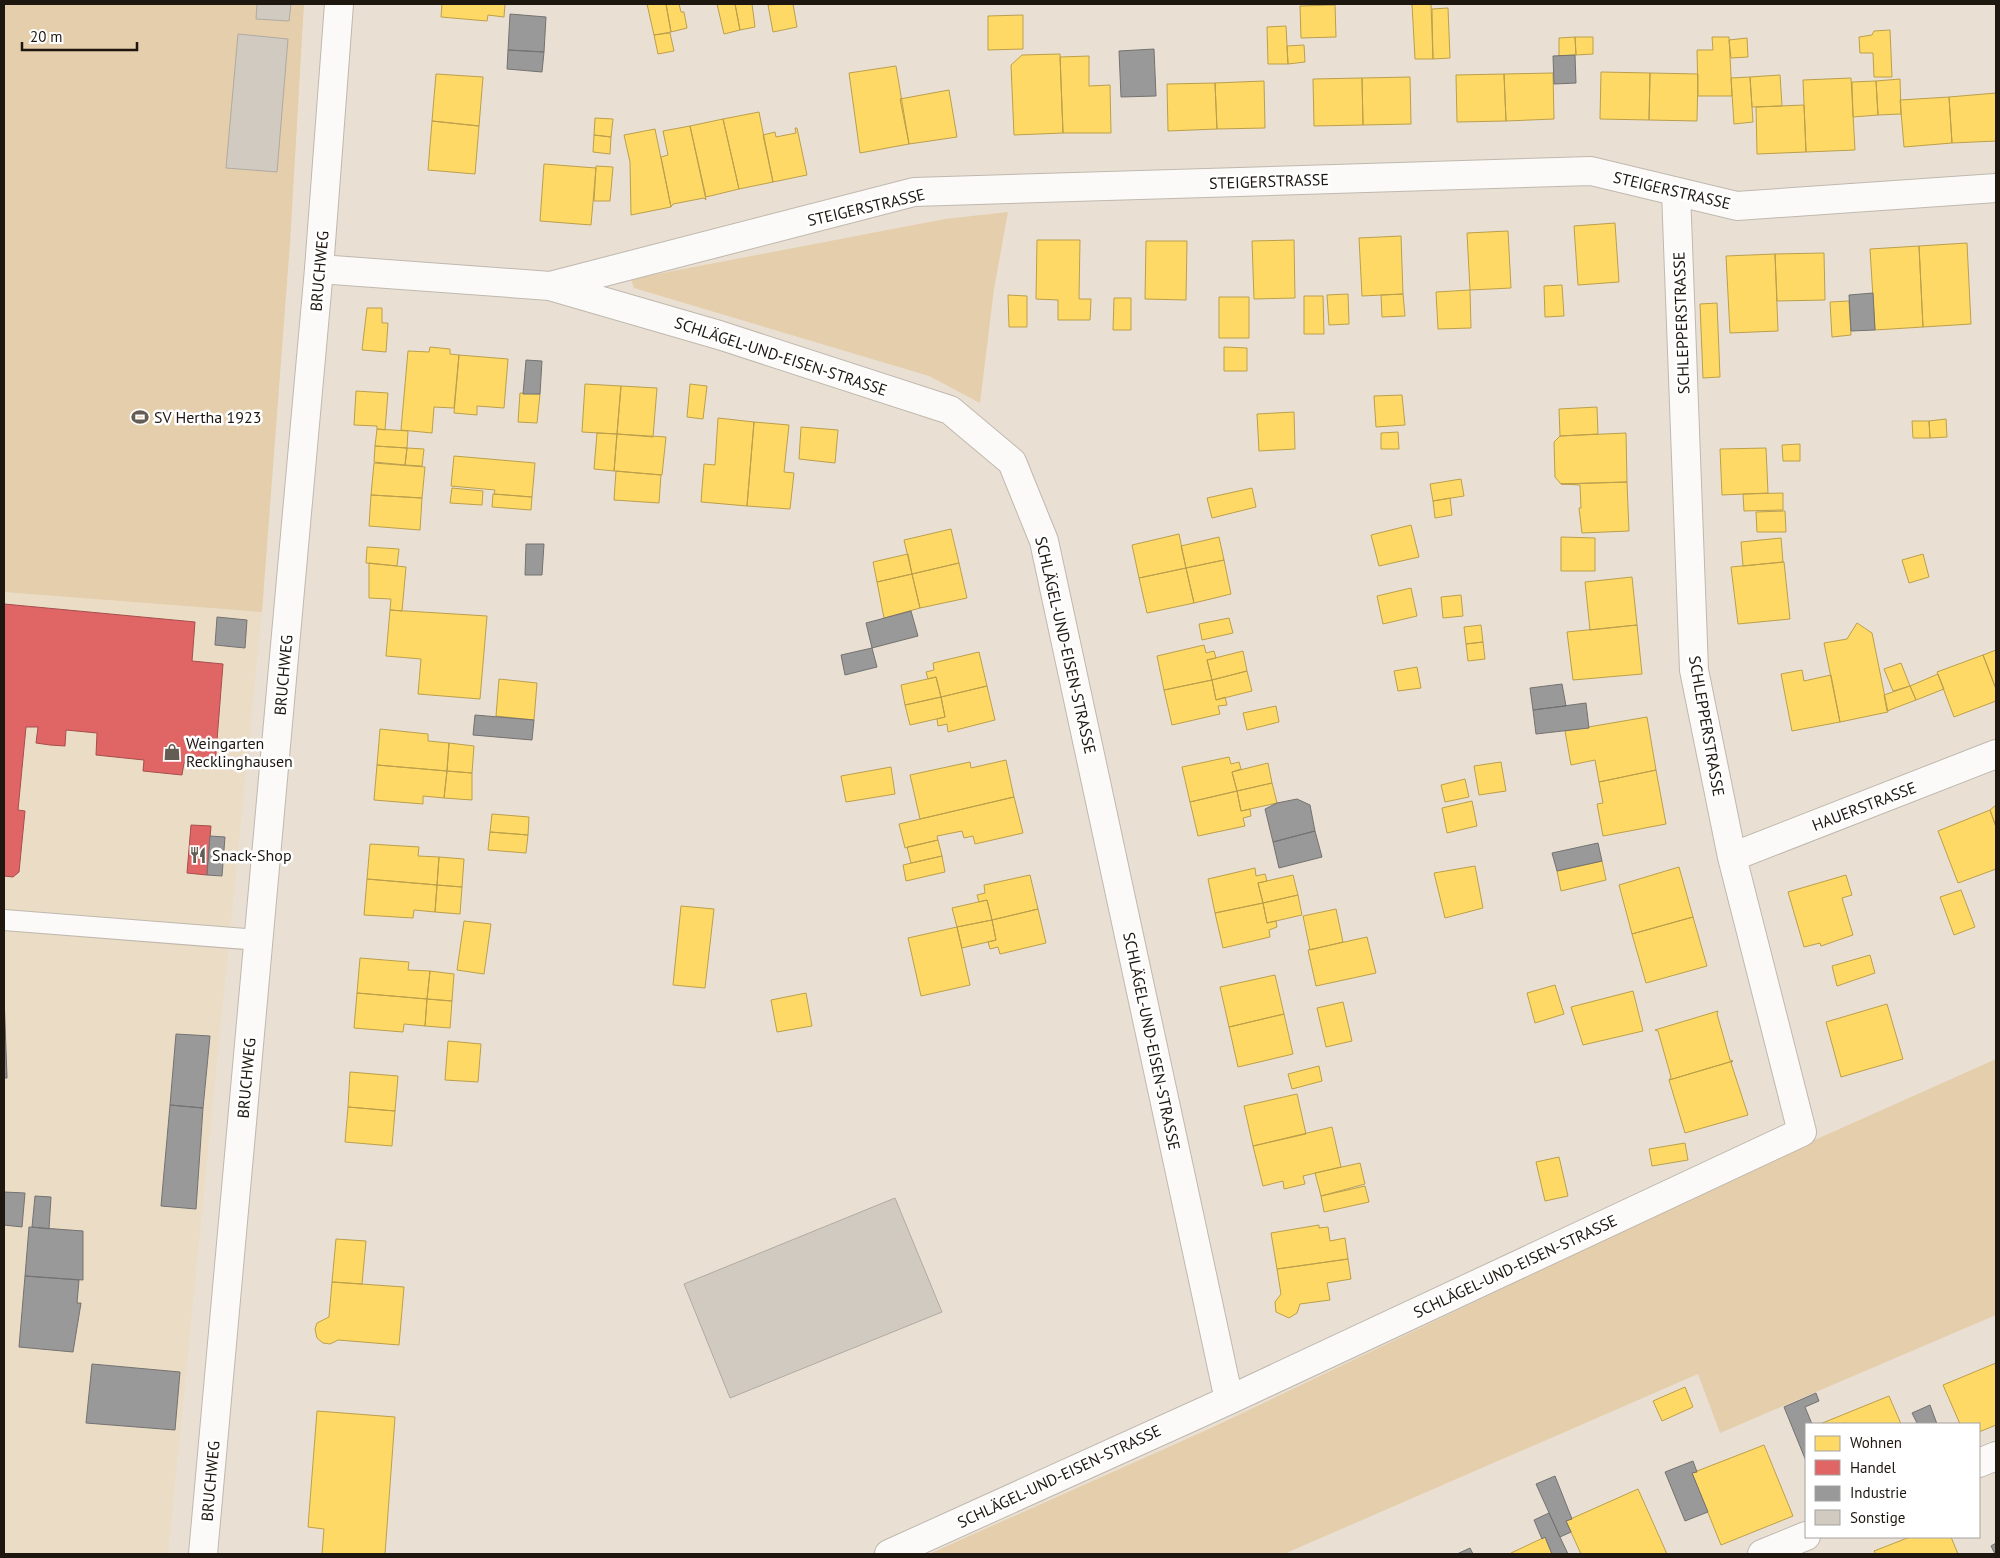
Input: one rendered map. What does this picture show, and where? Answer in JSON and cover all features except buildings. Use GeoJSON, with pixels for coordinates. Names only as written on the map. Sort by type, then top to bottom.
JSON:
{"type":"FeatureCollection","features":[{"type":"Feature","properties":{"kind":"street","name":"BRUCHWEG"},"geometry":{"type":"LineString","coordinates":[[203,1554],[320,269],[340,4]]}},
{"type":"Feature","properties":{"kind":"street","name":"STEIGERSTRASSE"},"geometry":{"type":"LineString","coordinates":[[550,286],[914,192],[1591,171],[1737,206],[1996,188]]}},
{"type":"Feature","properties":{"kind":"street","name":"SCHLEPPERSTRASSE"},"geometry":{"type":"LineString","coordinates":[[1676,192],[1694,670],[1732,857],[1802,1132]]}},
{"type":"Feature","properties":{"kind":"street","name":"SCHLÄGEL-UND-EISEN-STRASSE"},"geometry":{"type":"LineString","coordinates":[[320,269],[550,286],[718,335],[950,410],[1012,462],[1044,541],[1229,1400]]}},
{"type":"Feature","properties":{"kind":"street","name":"HAUERSTRASSE"},"geometry":{"type":"LineString","coordinates":[[1732,857],[1996,754]]}},
{"type":"Feature","properties":{"kind":"street","name":"SCHLÄGEL-UND-EISEN-STRASSE"},"geometry":{"type":"LineString","coordinates":[[889,1554],[1229,1400],[1802,1132]]}},
{"type":"Feature","properties":{"kind":"street"},"geometry":{"type":"LineString","coordinates":[[1980,1463],[1996,1456]]}},
{"type":"Feature","properties":{"kind":"street"},"geometry":{"type":"LineString","coordinates":[[1762,1554],[1805,1536]]}},
{"type":"Feature","properties":{"kind":"lane"},"geometry":{"type":"LineString","coordinates":[[4,920],[258,940]]}},
{"type":"Feature","properties":{"kind":"shaded area","name":"SV Hertha 1923"},"geometry":{"type":"Polygon","coordinates":[[[4,4],[304,4],[290,243],[262,612],[4,592],[4,4]]]}},
{"type":"Feature","properties":{"kind":"shaded area"},"geometry":{"type":"Polygon","coordinates":[[[1008,212],[994,289],[980,403],[929,376],[634,288],[631,279],[945,219],[1008,212]]]}},
{"type":"Feature","properties":{"kind":"shaded area"},"geometry":{"type":"Polygon","coordinates":[[[4,592],[262,612],[168,1554],[4,1554],[4,592]]]}},
{"type":"Feature","properties":{"kind":"shaded area"},"geometry":{"type":"Polygon","coordinates":[[[1996,1059],[1996,1315],[1720,1433],[1698,1374],[1284,1554],[929,1554],[1211,1428],[1808,1143],[1996,1059]]]}},
{"type":"Feature","properties":{"kind":"place","name":"SV Hertha 1923"},"geometry":{"type":"Point","coordinates":[140,417]}},
{"type":"Feature","properties":{"kind":"place","name":"Weingarten Recklinghausen"},"geometry":{"type":"Point","coordinates":[172,752]}},
{"type":"Feature","properties":{"kind":"place","name":"Snack-Shop"},"geometry":{"type":"Point","coordinates":[198,855]}}]}
